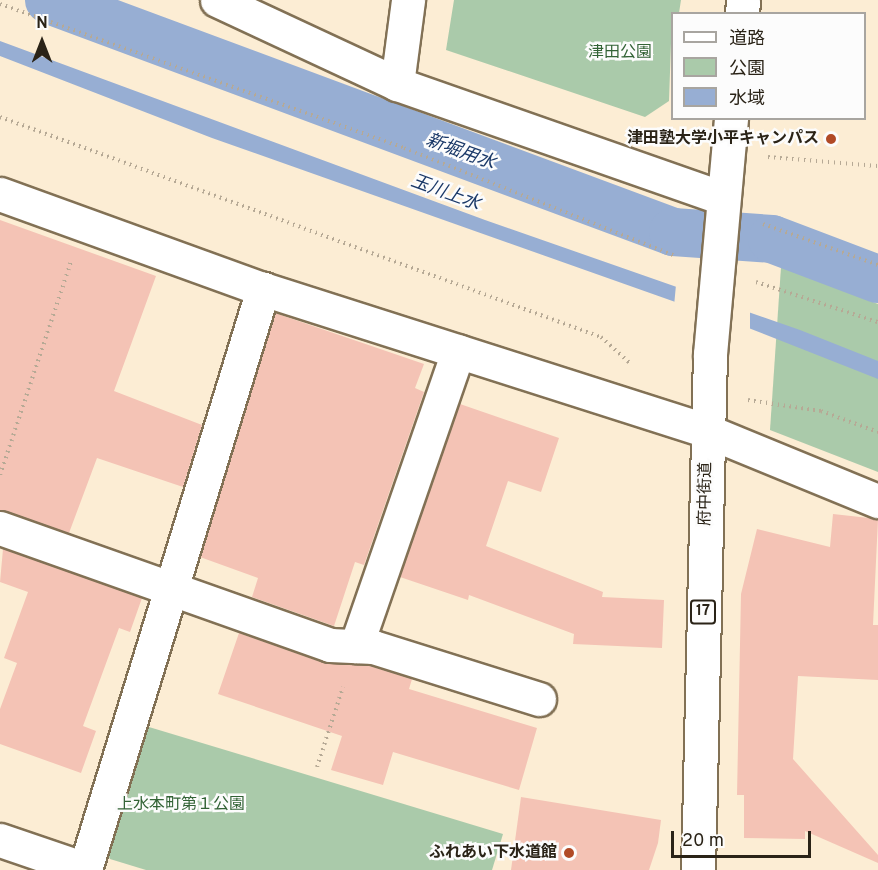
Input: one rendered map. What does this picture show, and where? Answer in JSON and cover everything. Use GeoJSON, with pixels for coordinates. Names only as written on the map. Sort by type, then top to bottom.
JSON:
{"type":"FeatureCollection","features":[{"type":"Feature","properties":{"kind":"street"},"geometry":{"type":"LineString","coordinates":[[218,0],[397,84],[723,199]]}},
{"type":"Feature","properties":{"kind":"street"},"geometry":{"type":"LineString","coordinates":[[397,84],[408,0]]}},
{"type":"Feature","properties":{"kind":"street","name":"府中街道"},"geometry":{"type":"LineString","coordinates":[[698,870],[710,354],[731,120]]}},
{"type":"Feature","properties":{"kind":"street"},"geometry":{"type":"LineString","coordinates":[[0,194],[263,289],[707,431],[878,501]]}},
{"type":"Feature","properties":{"kind":"street"},"geometry":{"type":"LineString","coordinates":[[0,840],[85,869],[263,289]]}},
{"type":"Feature","properties":{"kind":"street"},"geometry":{"type":"LineString","coordinates":[[356,646],[458,351]]}},
{"type":"Feature","properties":{"kind":"street"},"geometry":{"type":"LineString","coordinates":[[0,528],[330,645],[373,647],[539,699]]}},
{"type":"Feature","properties":{"kind":"path"},"geometry":{"type":"LineString","coordinates":[[0,3],[404,148],[683,259]]}},
{"type":"Feature","properties":{"kind":"path"},"geometry":{"type":"LineString","coordinates":[[0,117],[601,337],[636,368]]}},
{"type":"Feature","properties":{"kind":"path"},"geometry":{"type":"LineString","coordinates":[[755,156],[878,166]]}},
{"type":"Feature","properties":{"kind":"path"},"geometry":{"type":"LineString","coordinates":[[759,222],[878,265]]}},
{"type":"Feature","properties":{"kind":"path"},"geometry":{"type":"LineString","coordinates":[[0,475],[84,225]]}},
{"type":"Feature","properties":{"kind":"path"},"geometry":{"type":"LineString","coordinates":[[754,282],[878,322]]}},
{"type":"Feature","properties":{"kind":"path"},"geometry":{"type":"LineString","coordinates":[[739,398],[821,411],[878,432]]}},
{"type":"Feature","properties":{"kind":"path"},"geometry":{"type":"LineString","coordinates":[[317,767],[356,646]]}},
{"type":"Feature","properties":{"kind":"green space","name":"津田公園"},"geometry":{"type":"Polygon","coordinates":[[[454,0],[681,0],[679,12],[671,12],[669,101],[645,117],[446,50],[454,0]]]}},
{"type":"Feature","properties":{"kind":"green space"},"geometry":{"type":"Polygon","coordinates":[[[781,267],[878,304],[878,472],[770,430],[781,267]]]}},
{"type":"Feature","properties":{"kind":"green space","name":"上水本町第１公園"},"geometry":{"type":"Polygon","coordinates":[[[139,724],[503,834],[492,870],[146,870],[110,859],[101,842],[139,724]]]}},
{"type":"Feature","properties":{"kind":"water"},"geometry":{"type":"Polygon","coordinates":[[[0,41],[485,220],[800,330],[878,361],[878,379],[746,327],[212,138],[0,56],[0,41]]]}},
{"type":"Feature","properties":{"kind":"pier"},"geometry":{"type":"Polygon","coordinates":[[[676,285],[750,310],[750,332],[674,306],[676,285]]]}},
{"type":"Feature","properties":{"kind":"building"},"geometry":{"type":"Polygon","coordinates":[[[0,220],[156,276],[114,391],[202,425],[183,487],[97,458],[69,533],[0,510],[0,220]]]}},
{"type":"Feature","properties":{"kind":"building"},"geometry":{"type":"Polygon","coordinates":[[[275,313],[424,364],[415,388],[424,392],[364,565],[355,562],[334,626],[252,597],[258,578],[200,557],[275,313]]]}},
{"type":"Feature","properties":{"kind":"building"},"geometry":{"type":"Polygon","coordinates":[[[460,404],[559,438],[541,492],[508,481],[486,546],[603,592],[602,597],[664,600],[662,648],[573,644],[574,634],[469,595],[468,600],[400,577],[460,404]]]}},
{"type":"Feature","properties":{"kind":"building"},"geometry":{"type":"Polygon","coordinates":[[[833,514],[878,519],[873,625],[878,625],[878,680],[798,676],[793,759],[878,855],[878,863],[805,831],[805,839],[744,838],[744,795],[737,795],[741,594],[757,529],[830,547],[833,514]]]}},
{"type":"Feature","properties":{"kind":"building"},"geometry":{"type":"Polygon","coordinates":[[[3,549],[142,598],[130,632],[119,628],[83,726],[96,731],[81,773],[0,744],[0,709],[17,663],[4,658],[28,592],[0,582],[3,549]]]}},
{"type":"Feature","properties":{"kind":"building"},"geometry":{"type":"Polygon","coordinates":[[[239,633],[324,663],[370,666],[412,679],[409,689],[537,728],[519,790],[393,752],[383,785],[331,770],[342,736],[218,694],[239,633]]]}},
{"type":"Feature","properties":{"kind":"building"},"geometry":{"type":"Polygon","coordinates":[[[521,797],[661,820],[658,843],[649,870],[511,870],[521,797]]]}},
{"type":"Feature","properties":{"kind":"waterway","name":"新堀用水"},"geometry":{"type":"LineString","coordinates":[[49,0],[673,232],[772,239],[878,279]]}},
{"type":"Feature","properties":{"kind":"place","name":"津田塾大学小平キャンパス"},"geometry":{"type":"Point","coordinates":[831,139]}},
{"type":"Feature","properties":{"kind":"place","name":"ふれあい下水道館"},"geometry":{"type":"Point","coordinates":[569,853]}},
{"type":"Feature","properties":{"kind":"water label","name":"玉川上水"},"geometry":{"type":"Point","coordinates":[445,194]}}]}
